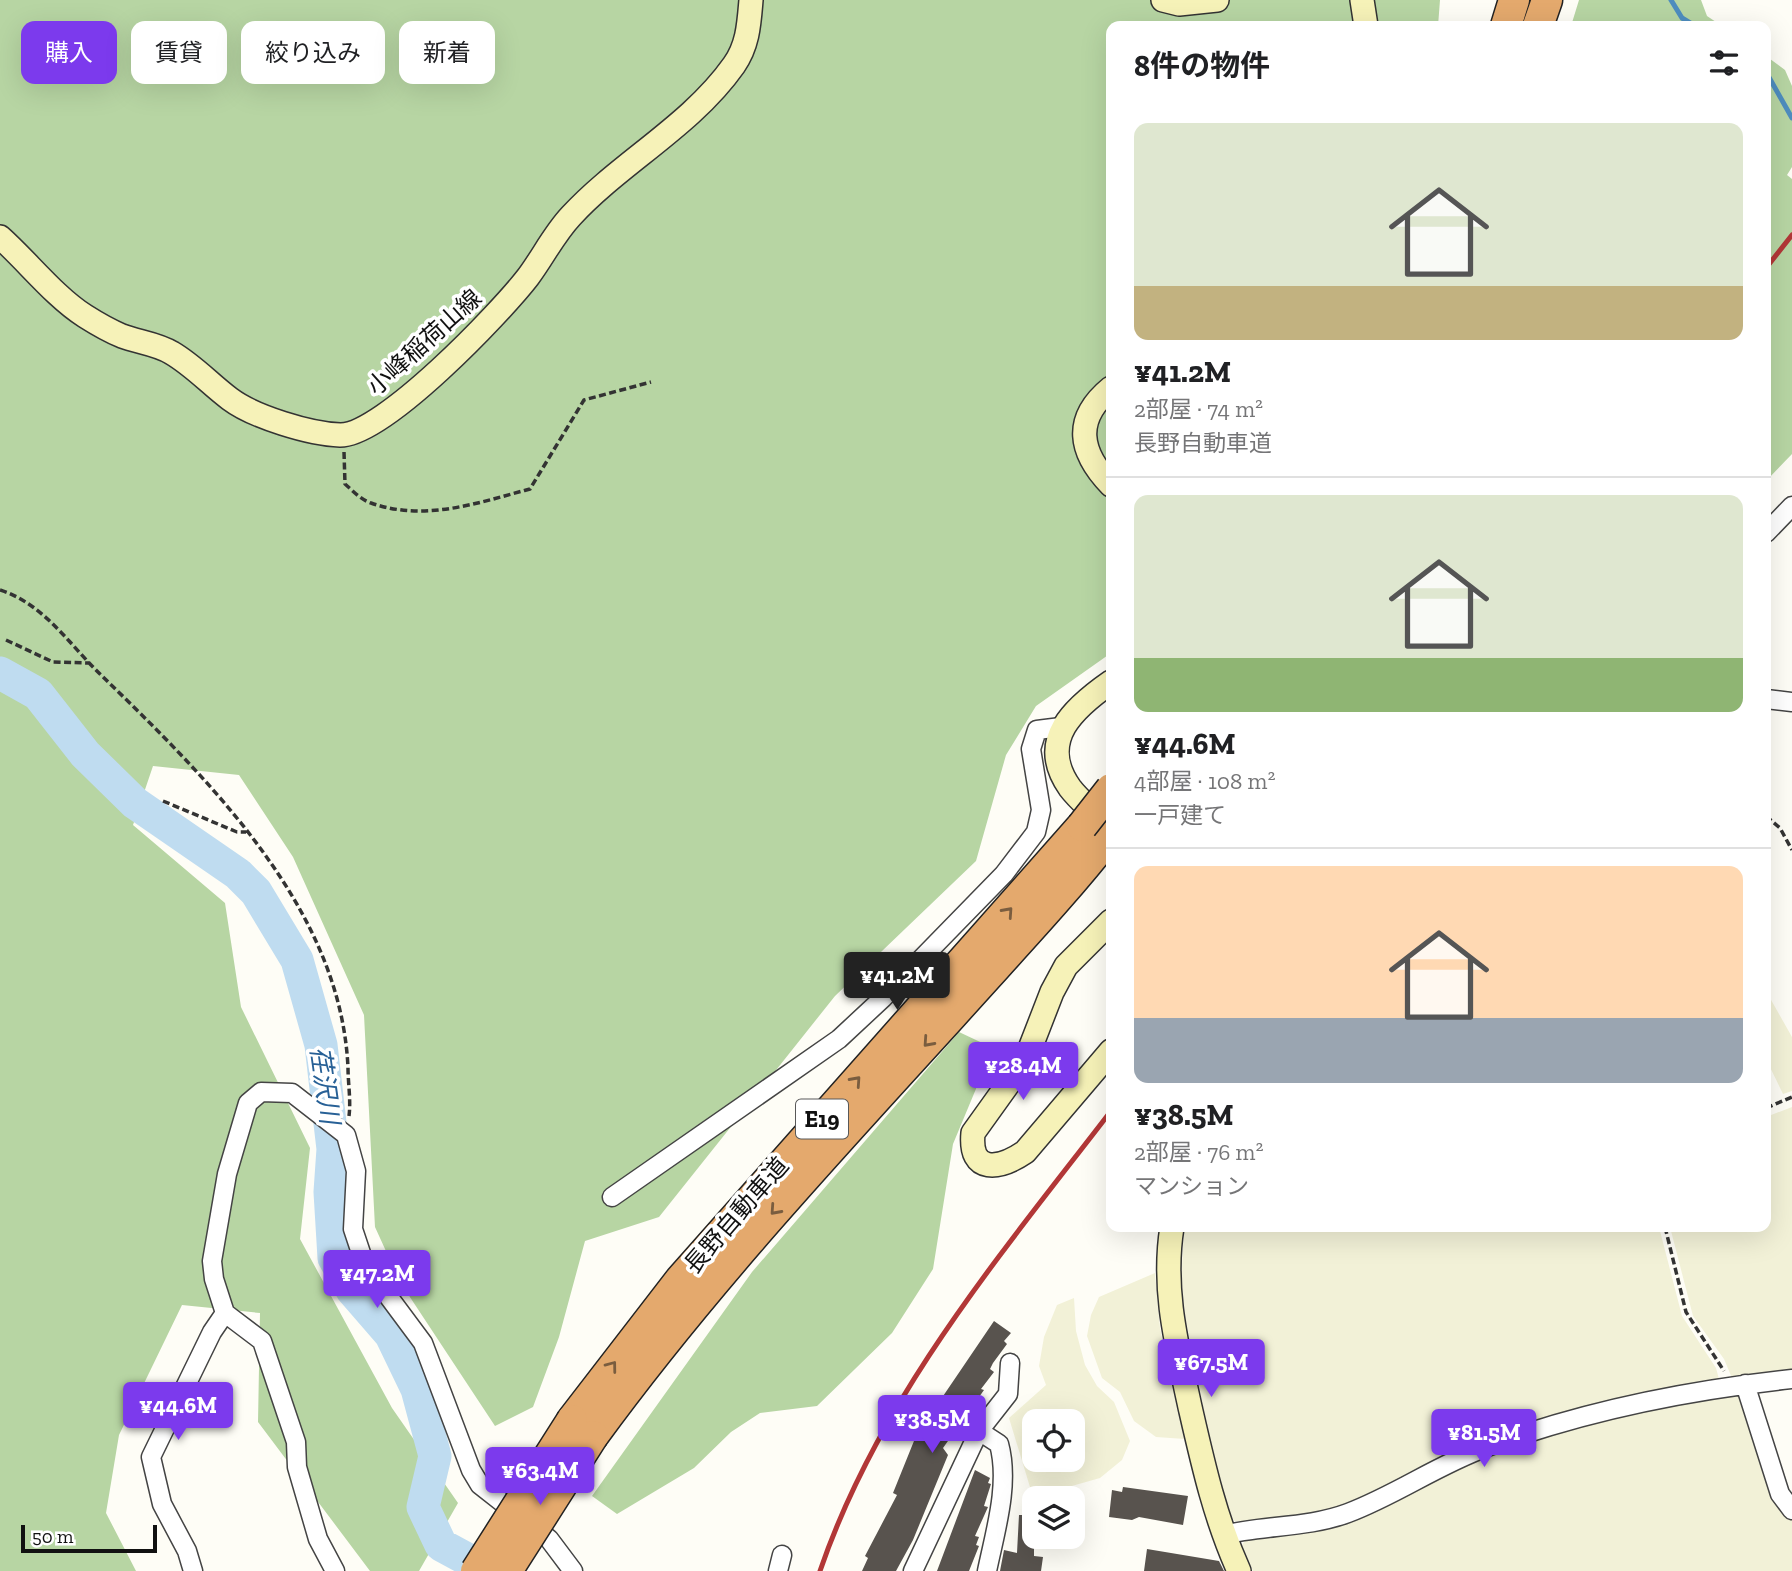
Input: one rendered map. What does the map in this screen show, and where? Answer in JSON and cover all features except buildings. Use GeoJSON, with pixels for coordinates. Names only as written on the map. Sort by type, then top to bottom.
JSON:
{"type":"FeatureCollection","features":[{"type":"Feature","properties":{"kind":"highway"},"geometry":{"type":"LineString","coordinates":[[1508,21],[1514,0]]}},
{"type":"Feature","properties":{"kind":"highway"},"geometry":{"type":"LineString","coordinates":[[1540,21],[1547,0]]}},
{"type":"Feature","properties":{"kind":"highway","name":"長野自動車道"},"geometry":{"type":"LineString","coordinates":[[476,1571],[582,1428],[680,1280],[1102,834],[1106,814]]}},
{"type":"Feature","properties":{"kind":"highway","name":"長野自動車道"},"geometry":{"type":"LineString","coordinates":[[507,1571],[582,1428]]}},
{"type":"Feature","properties":{"kind":"main road","name":"小峰稲荷山線"},"geometry":{"type":"LineString","coordinates":[[344,435],[369,425],[423,385],[489,324],[528,277],[570,217],[711,93],[736,64],[749,34],[751,0]]}},
{"type":"Feature","properties":{"kind":"main road"},"geometry":{"type":"LineString","coordinates":[[1163,0],[1179,5],[1217,0]]}},
{"type":"Feature","properties":{"kind":"main road"},"geometry":{"type":"LineString","coordinates":[[1363,0],[1365,21]]}},
{"type":"Feature","properties":{"kind":"main road"},"geometry":{"type":"LineString","coordinates":[[0,237],[84,316],[121,335],[169,351],[195,368],[231,400],[258,414],[323,433],[344,435]]}},
{"type":"Feature","properties":{"kind":"main road"},"geometry":{"type":"LineString","coordinates":[[1106,391],[1093,403],[1085,424],[1086,444],[1093,467],[1106,480]]}},
{"type":"Feature","properties":{"kind":"main road"},"geometry":{"type":"LineString","coordinates":[[1102,834],[1061,770],[1058,750],[1061,727],[1085,701],[1106,686]]}},
{"type":"Feature","properties":{"kind":"main road"},"geometry":{"type":"LineString","coordinates":[[1106,926],[1066,966],[1052,992],[1026,1059],[973,1133],[972,1147],[978,1159],[988,1166],[1007,1165],[1025,1152],[1106,1057]]}},
{"type":"Feature","properties":{"kind":"main road"},"geometry":{"type":"LineString","coordinates":[[1171,1232],[1168,1255],[1173,1329],[1211,1499],[1239,1571]]}},
{"type":"Feature","properties":{"kind":"street"},"geometry":{"type":"LineString","coordinates":[[1771,528],[1792,506]]}},
{"type":"Feature","properties":{"kind":"street"},"geometry":{"type":"LineString","coordinates":[[1771,700],[1792,702]]}},
{"type":"Feature","properties":{"kind":"street"},"geometry":{"type":"LineString","coordinates":[[612,1197],[839,1039],[883,999],[1004,874],[1036,832],[1041,810],[1031,749],[1037,730],[1061,727]]}},
{"type":"Feature","properties":{"kind":"street"},"geometry":{"type":"LineString","coordinates":[[335,1571],[318,1539],[297,1467],[296,1442],[262,1341],[225,1313],[214,1279],[212,1261],[226,1174],[248,1103],[261,1092],[292,1093],[320,1118],[343,1133],[356,1171],[354,1229],[365,1265],[423,1343],[471,1470],[480,1485],[549,1539],[573,1571]]}},
{"type":"Feature","properties":{"kind":"street"},"geometry":{"type":"LineString","coordinates":[[193,1571],[187,1551],[162,1504],[151,1457],[206,1343],[225,1313]]}},
{"type":"Feature","properties":{"kind":"street"},"geometry":{"type":"LineString","coordinates":[[913,1571],[979,1431],[1008,1394],[1010,1363]]}},
{"type":"Feature","properties":{"kind":"street"},"geometry":{"type":"LineString","coordinates":[[1223,1535],[1321,1521],[1348,1513],[1484,1447],[1542,1428],[1642,1402],[1737,1385],[1792,1379]]}},
{"type":"Feature","properties":{"kind":"street"},"geometry":{"type":"LineString","coordinates":[[1737,1385],[1780,1494],[1792,1510]]}},
{"type":"Feature","properties":{"kind":"street"},"geometry":{"type":"LineString","coordinates":[[979,1431],[999,1444],[1003,1456],[1000,1507],[988,1571]]}},
{"type":"Feature","properties":{"kind":"path"},"geometry":{"type":"LineString","coordinates":[[344,435],[345,484],[369,503],[411,511],[449,511],[530,489],[584,400],[651,383]]}},
{"type":"Feature","properties":{"kind":"path"},"geometry":{"type":"LineString","coordinates":[[0,590],[30,605],[61,630],[89,663],[159,731],[263,849],[293,898],[332,977],[346,1035],[349,1110],[343,1133]]}},
{"type":"Feature","properties":{"kind":"path"},"geometry":{"type":"LineString","coordinates":[[6,640],[53,662],[89,663]]}},
{"type":"Feature","properties":{"kind":"path"},"geometry":{"type":"LineString","coordinates":[[163,801],[237,832],[247,832]]}},
{"type":"Feature","properties":{"kind":"path"},"geometry":{"type":"LineString","coordinates":[[1771,820],[1780,828],[1792,850]]}},
{"type":"Feature","properties":{"kind":"path"},"geometry":{"type":"LineString","coordinates":[[1771,1106],[1792,1097]]}},
{"type":"Feature","properties":{"kind":"path"},"geometry":{"type":"LineString","coordinates":[[1666,1232],[1686,1312],[1737,1385]]}},
{"type":"Feature","properties":{"kind":"green space"},"geometry":{"type":"Polygon","coordinates":[[[0,0],[1440,0],[1438,21],[1106,21],[1106,657],[1036,706],[1006,755],[976,861],[835,996],[659,1217],[585,1241],[559,1337],[533,1407],[495,1426],[400,1282],[375,1227],[364,1015],[293,857],[239,775],[153,766],[133,825],[225,903],[241,1007],[310,1148],[300,1239],[392,1408],[458,1503],[419,1571],[370,1571],[258,1422],[260,1313],[182,1305],[119,1435],[106,1513],[136,1571],[0,1571],[0,0]]]}},
{"type":"Feature","properties":{"kind":"green space"},"geometry":{"type":"Polygon","coordinates":[[[1579,0],[1701,0],[1707,16],[1714,21],[1573,21],[1579,0]]]}},
{"type":"Feature","properties":{"kind":"green space"},"geometry":{"type":"Polygon","coordinates":[[[1771,60],[1785,70],[1792,86],[1792,167],[1787,175],[1792,179],[1792,454],[1771,476],[1771,60]]]}},
{"type":"Feature","properties":{"kind":"green space"},"geometry":{"type":"Polygon","coordinates":[[[1771,1000],[1792,1037],[1792,1091],[1783,1094],[1771,1069],[1771,1000]]]}},
{"type":"Feature","properties":{"kind":"green space"},"geometry":{"type":"Polygon","coordinates":[[[959,1032],[993,1048],[953,1144],[933,1269],[892,1333],[817,1406],[760,1413],[731,1432],[694,1468],[617,1514],[592,1496],[752,1272],[959,1032]]]}},
{"type":"Feature","properties":{"kind":"green space"},"geometry":{"type":"Polygon","coordinates":[[[1792,1107],[1792,1371],[1732,1378],[1724,1359],[1693,1316],[1671,1232],[1771,1232],[1771,1115],[1792,1107]]]}},
{"type":"Feature","properties":{"kind":"green space"},"geometry":{"type":"Polygon","coordinates":[[[1184,1232],[1660,1232],[1682,1316],[1716,1368],[1719,1379],[1640,1395],[1350,1505],[1321,1513],[1249,1522],[1235,1521],[1229,1516],[1216,1471],[1181,1285],[1184,1232]]]}},
{"type":"Feature","properties":{"kind":"green space"},"geometry":{"type":"Polygon","coordinates":[[[1155,1273],[1160,1328],[1185,1439],[1156,1437],[1134,1421],[1120,1392],[1102,1378],[1087,1336],[1091,1315],[1099,1297],[1155,1273]]]}},
{"type":"Feature","properties":{"kind":"green space"},"geometry":{"type":"Polygon","coordinates":[[[1074,1298],[1076,1331],[1085,1365],[1097,1386],[1114,1402],[1130,1441],[1122,1460],[1100,1478],[1072,1486],[1030,1486],[1025,1472],[1085,1472],[1085,1409],[1022,1409],[1022,1461],[1009,1418],[1046,1385],[1039,1366],[1044,1337],[1057,1305],[1074,1298]]]}},
{"type":"Feature","properties":{"kind":"green space"},"geometry":{"type":"Polygon","coordinates":[[[1731,1394],[1741,1397],[1786,1516],[1792,1519],[1792,1571],[1253,1571],[1241,1546],[1248,1537],[1341,1524],[1491,1453],[1555,1432],[1641,1410],[1731,1394]]]}},
{"type":"Feature","properties":{"kind":"waterway"},"geometry":{"type":"LineString","coordinates":[[1671,0],[1687,21]]}},
{"type":"Feature","properties":{"kind":"waterway"},"geometry":{"type":"LineString","coordinates":[[1771,81],[1792,118]]}},
{"type":"Feature","properties":{"kind":"waterway","name":"荏沢川"},"geometry":{"type":"LineString","coordinates":[[0,673],[38,694],[85,754],[135,803],[238,874],[256,892],[297,960],[321,1045],[333,1149],[330,1192],[334,1258],[352,1290],[391,1335],[417,1389],[435,1456],[423,1507],[441,1545],[489,1571]]}},
{"type":"Feature","properties":{"kind":"railway"},"geometry":{"type":"LineString","coordinates":[[1771,262],[1792,235]]}},
{"type":"Feature","properties":{"kind":"railway"},"geometry":{"type":"LineString","coordinates":[[820,1571],[845,1507],[875,1446],[909,1387],[986,1274],[1106,1117]]}}]}
